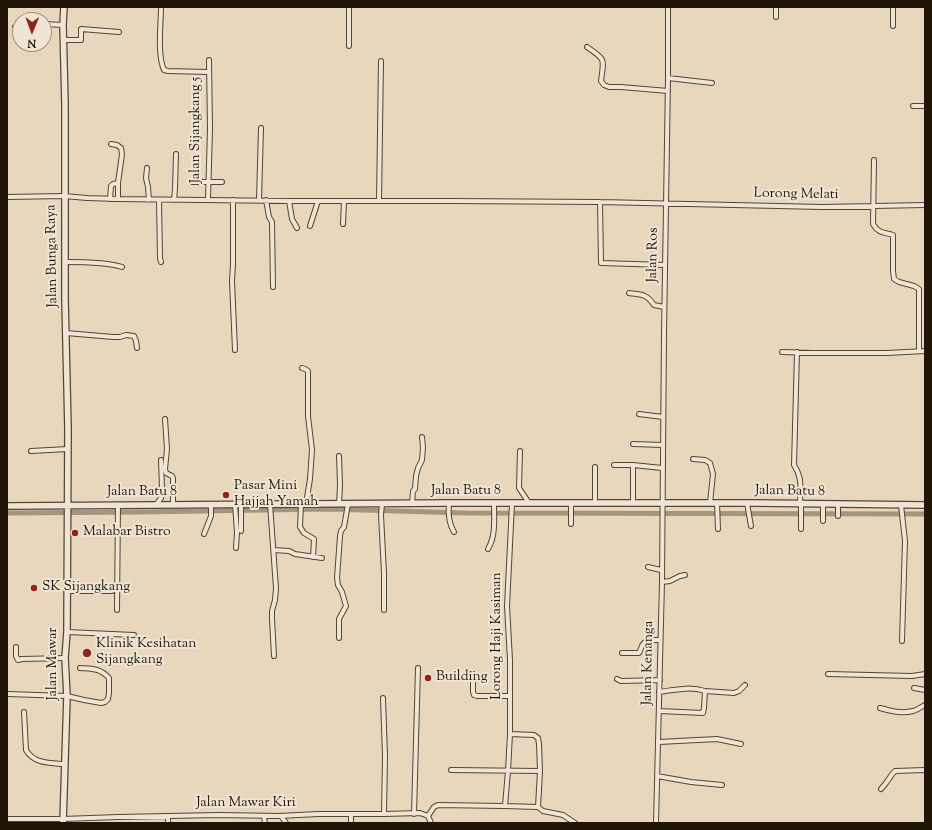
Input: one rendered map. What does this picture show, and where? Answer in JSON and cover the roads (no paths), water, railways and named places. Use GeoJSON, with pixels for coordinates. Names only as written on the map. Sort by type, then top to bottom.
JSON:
{"type":"FeatureCollection","features":[{"type":"Feature","properties":{"kind":"street","name":"Jalan Bunga Raya"},"geometry":{"type":"LineString","coordinates":[[64,7],[64,196],[68,450],[67,507]]}},
{"type":"Feature","properties":{"kind":"street"},"geometry":{"type":"LineString","coordinates":[[161,7],[160,52],[164,70],[208,72]]}},
{"type":"Feature","properties":{"kind":"street"},"geometry":{"type":"LineString","coordinates":[[349,7],[349,46]]}},
{"type":"Feature","properties":{"kind":"street","name":"Jalan Ros"},"geometry":{"type":"LineString","coordinates":[[663,505],[662,468],[667,203],[668,7]]}},
{"type":"Feature","properties":{"kind":"street"},"geometry":{"type":"LineString","coordinates":[[776,7],[776,17]]}},
{"type":"Feature","properties":{"kind":"street"},"geometry":{"type":"LineString","coordinates":[[893,7],[893,26]]}},
{"type":"Feature","properties":{"kind":"street"},"geometry":{"type":"LineString","coordinates":[[52,24],[63,25]]}},
{"type":"Feature","properties":{"kind":"street"},"geometry":{"type":"LineString","coordinates":[[63,40],[81,40],[81,29],[119,32]]}},
{"type":"Feature","properties":{"kind":"street"},"geometry":{"type":"LineString","coordinates":[[587,47],[601,57],[603,61],[602,81],[604,85],[608,87],[621,86],[668,91]]}},
{"type":"Feature","properties":{"kind":"street","name":"Jalan Sijangkang 5"},"geometry":{"type":"LineString","coordinates":[[208,199],[210,129],[209,60]]}},
{"type":"Feature","properties":{"kind":"street"},"geometry":{"type":"LineString","coordinates":[[379,201],[381,61]]}},
{"type":"Feature","properties":{"kind":"street"},"geometry":{"type":"LineString","coordinates":[[668,78],[712,83]]}},
{"type":"Feature","properties":{"kind":"street"},"geometry":{"type":"LineString","coordinates":[[913,106],[925,106]]}},
{"type":"Feature","properties":{"kind":"street"},"geometry":{"type":"LineString","coordinates":[[260,200],[261,128]]}},
{"type":"Feature","properties":{"kind":"street"},"geometry":{"type":"LineString","coordinates":[[111,144],[117,145],[122,154],[118,183],[118,199]]}},
{"type":"Feature","properties":{"kind":"street"},"geometry":{"type":"LineString","coordinates":[[174,200],[176,154]]}},
{"type":"Feature","properties":{"kind":"street"},"geometry":{"type":"LineString","coordinates":[[874,160],[873,224],[876,229],[894,237],[894,279],[919,289],[920,350]]}},
{"type":"Feature","properties":{"kind":"street"},"geometry":{"type":"LineString","coordinates":[[147,168],[146,178],[149,200]]}},
{"type":"Feature","properties":{"kind":"street"},"geometry":{"type":"LineString","coordinates":[[192,182],[222,182]]}},
{"type":"Feature","properties":{"kind":"street"},"geometry":{"type":"LineString","coordinates":[[110,199],[112,184],[118,183]]}},
{"type":"Feature","properties":{"kind":"street","name":"Lorong Melati"},"geometry":{"type":"LineString","coordinates":[[7,197],[64,196],[149,200],[208,199],[289,201],[600,202],[822,207],[925,205]]}},
{"type":"Feature","properties":{"kind":"street"},"geometry":{"type":"LineString","coordinates":[[159,200],[161,262]]}},
{"type":"Feature","properties":{"kind":"street"},"geometry":{"type":"LineString","coordinates":[[232,200],[232,281],[235,350]]}},
{"type":"Feature","properties":{"kind":"street"},"geometry":{"type":"LineString","coordinates":[[266,200],[269,217],[272,222],[273,287]]}},
{"type":"Feature","properties":{"kind":"street"},"geometry":{"type":"LineString","coordinates":[[289,201],[292,219],[297,228]]}},
{"type":"Feature","properties":{"kind":"street"},"geometry":{"type":"LineString","coordinates":[[310,226],[318,201]]}},
{"type":"Feature","properties":{"kind":"street"},"geometry":{"type":"LineString","coordinates":[[343,224],[344,201]]}},
{"type":"Feature","properties":{"kind":"street"},"geometry":{"type":"LineString","coordinates":[[600,202],[601,263],[665,266]]}},
{"type":"Feature","properties":{"kind":"street"},"geometry":{"type":"LineString","coordinates":[[65,262],[107,264],[122,267]]}},
{"type":"Feature","properties":{"kind":"street"},"geometry":{"type":"LineString","coordinates":[[629,293],[645,295],[654,305],[664,307]]}},
{"type":"Feature","properties":{"kind":"street"},"geometry":{"type":"LineString","coordinates":[[66,333],[113,337],[131,335],[135,338],[137,348]]}},
{"type":"Feature","properties":{"kind":"street"},"geometry":{"type":"LineString","coordinates":[[782,352],[887,352],[925,350]]}},
{"type":"Feature","properties":{"kind":"street"},"geometry":{"type":"LineString","coordinates":[[797,352],[794,465],[799,473],[800,480],[801,529]]}},
{"type":"Feature","properties":{"kind":"street"},"geometry":{"type":"LineString","coordinates":[[302,368],[308,371],[308,416],[312,450],[310,479],[301,514],[300,527],[304,533],[314,539],[312,557]]}},
{"type":"Feature","properties":{"kind":"street"},"geometry":{"type":"LineString","coordinates":[[638,414],[663,417]]}},
{"type":"Feature","properties":{"kind":"street"},"geometry":{"type":"LineString","coordinates":[[165,419],[167,449],[165,469],[166,473],[172,476],[173,505]]}},
{"type":"Feature","properties":{"kind":"street"},"geometry":{"type":"LineString","coordinates":[[412,504],[413,491],[416,489],[416,476],[422,460],[422,437]]}},
{"type":"Feature","properties":{"kind":"street"},"geometry":{"type":"LineString","coordinates":[[633,444],[663,445]]}},
{"type":"Feature","properties":{"kind":"street"},"geometry":{"type":"LineString","coordinates":[[31,451],[68,450]]}},
{"type":"Feature","properties":{"kind":"street"},"geometry":{"type":"LineString","coordinates":[[520,451],[519,488],[530,504]]}},
{"type":"Feature","properties":{"kind":"street"},"geometry":{"type":"LineString","coordinates":[[339,456],[339,504]]}},
{"type":"Feature","properties":{"kind":"street"},"geometry":{"type":"LineString","coordinates":[[693,459],[705,460],[710,463],[713,474],[710,503]]}},
{"type":"Feature","properties":{"kind":"street"},"geometry":{"type":"LineString","coordinates":[[156,504],[162,498],[161,460]]}},
{"type":"Feature","properties":{"kind":"street"},"geometry":{"type":"LineString","coordinates":[[614,465],[662,468]]}},
{"type":"Feature","properties":{"kind":"street"},"geometry":{"type":"LineString","coordinates":[[633,465],[633,503]]}},
{"type":"Feature","properties":{"kind":"street"},"geometry":{"type":"LineString","coordinates":[[595,467],[595,503]]}},
{"type":"Feature","properties":{"kind":"street"},"geometry":{"type":"LineString","coordinates":[[449,503],[448,510],[454,532]]}},
{"type":"Feature","properties":{"kind":"street","name":"Jalan Batu 8"},"geometry":{"type":"LineString","coordinates":[[7,506],[67,507],[156,504],[241,508],[270,505],[339,504],[381,506],[449,503],[494,507],[530,504],[571,506],[595,503],[663,505],[710,503],[717,506],[801,504],[823,507],[838,504],[902,508],[925,505]]}},
{"type":"Feature","properties":{"kind":"street"},"geometry":{"type":"LineString","coordinates":[[838,504],[838,514]]}},
{"type":"Feature","properties":{"kind":"street"},"geometry":{"type":"LineString","coordinates":[[117,610],[118,505]]}},
{"type":"Feature","properties":{"kind":"street"},"geometry":{"type":"LineString","coordinates":[[270,505],[276,588],[272,611],[274,656]]}},
{"type":"Feature","properties":{"kind":"street"},"geometry":{"type":"LineString","coordinates":[[339,638],[339,619],[346,606],[342,592],[338,585],[337,571],[340,536],[347,516],[347,505]]}},
{"type":"Feature","properties":{"kind":"street","name":"Jalan Kenanga"},"geometry":{"type":"LineString","coordinates":[[656,823],[663,505]]}},
{"type":"Feature","properties":{"kind":"street"},"geometry":{"type":"LineString","coordinates":[[204,534],[211,514],[211,506]]}},
{"type":"Feature","properties":{"kind":"street"},"geometry":{"type":"LineString","coordinates":[[381,506],[384,610]]}},
{"type":"Feature","properties":{"kind":"street","name":"Lorong Haji Kasiman"},"geometry":{"type":"LineString","coordinates":[[505,806],[510,734],[510,660],[507,606],[512,506]]}},
{"type":"Feature","properties":{"kind":"street"},"geometry":{"type":"LineString","coordinates":[[571,506],[572,524]]}},
{"type":"Feature","properties":{"kind":"street"},"geometry":{"type":"LineString","coordinates":[[717,506],[718,529]]}},
{"type":"Feature","properties":{"kind":"street"},"geometry":{"type":"LineString","coordinates":[[747,506],[751,526]]}},
{"type":"Feature","properties":{"kind":"street","name":"Jalan Mawar"},"geometry":{"type":"LineString","coordinates":[[63,821],[67,696],[65,658],[67,632],[67,507]]}},
{"type":"Feature","properties":{"kind":"street"},"geometry":{"type":"LineString","coordinates":[[488,549],[492,543],[494,507]]}},
{"type":"Feature","properties":{"kind":"street"},"geometry":{"type":"LineString","coordinates":[[823,507],[823,522]]}},
{"type":"Feature","properties":{"kind":"street"},"geometry":{"type":"LineString","coordinates":[[235,508],[241,531]]}},
{"type":"Feature","properties":{"kind":"street"},"geometry":{"type":"LineString","coordinates":[[236,548],[241,531],[241,508]]}},
{"type":"Feature","properties":{"kind":"street"},"geometry":{"type":"LineString","coordinates":[[902,508],[905,541],[902,641]]}},
{"type":"Feature","properties":{"kind":"street"},"geometry":{"type":"LineString","coordinates":[[274,550],[289,551],[296,554],[322,558]]}},
{"type":"Feature","properties":{"kind":"street"},"geometry":{"type":"LineString","coordinates":[[648,567],[661,570]]}},
{"type":"Feature","properties":{"kind":"street"},"geometry":{"type":"LineString","coordinates":[[662,582],[670,581],[686,575]]}},
{"type":"Feature","properties":{"kind":"street"},"geometry":{"type":"LineString","coordinates":[[67,591],[112,591]]}},
{"type":"Feature","properties":{"kind":"street"},"geometry":{"type":"LineString","coordinates":[[67,632],[134,635]]}},
{"type":"Feature","properties":{"kind":"street"},"geometry":{"type":"LineString","coordinates":[[622,653],[639,653],[641,652],[646,641],[660,640]]}},
{"type":"Feature","properties":{"kind":"street"},"geometry":{"type":"LineString","coordinates":[[16,647],[16,656],[18,660],[65,658]]}},
{"type":"Feature","properties":{"kind":"street"},"geometry":{"type":"LineString","coordinates":[[7,694],[67,696],[101,703],[105,702],[108,699],[109,693],[109,678],[105,673],[99,670],[80,668]]}},
{"type":"Feature","properties":{"kind":"street"},"geometry":{"type":"LineString","coordinates":[[414,814],[418,668]]}},
{"type":"Feature","properties":{"kind":"street"},"geometry":{"type":"LineString","coordinates":[[473,674],[474,695],[509,696]]}},
{"type":"Feature","properties":{"kind":"street"},"geometry":{"type":"LineString","coordinates":[[828,674],[912,676],[925,674]]}},
{"type":"Feature","properties":{"kind":"street"},"geometry":{"type":"LineString","coordinates":[[617,679],[621,681],[660,680]]}},
{"type":"Feature","properties":{"kind":"street"},"geometry":{"type":"LineString","coordinates":[[659,692],[698,688],[705,691],[734,693],[739,691],[745,685]]}},
{"type":"Feature","properties":{"kind":"street"},"geometry":{"type":"LineString","coordinates":[[914,688],[925,690]]}},
{"type":"Feature","properties":{"kind":"street"},"geometry":{"type":"LineString","coordinates":[[659,711],[703,713],[705,691]]}},
{"type":"Feature","properties":{"kind":"street"},"geometry":{"type":"LineString","coordinates":[[383,698],[385,756],[384,814]]}},
{"type":"Feature","properties":{"kind":"street"},"geometry":{"type":"LineString","coordinates":[[880,708],[895,712],[904,712],[913,711],[925,705]]}},
{"type":"Feature","properties":{"kind":"street"},"geometry":{"type":"LineString","coordinates":[[24,712],[26,750],[29,754],[40,762],[64,764]]}},
{"type":"Feature","properties":{"kind":"street"},"geometry":{"type":"LineString","coordinates":[[510,734],[534,735],[538,738],[540,771],[538,806],[543,812],[563,815],[575,823]]}},
{"type":"Feature","properties":{"kind":"street"},"geometry":{"type":"LineString","coordinates":[[658,742],[717,739],[741,744]]}},
{"type":"Feature","properties":{"kind":"street"},"geometry":{"type":"LineString","coordinates":[[451,770],[540,771]]}},
{"type":"Feature","properties":{"kind":"street"},"geometry":{"type":"LineString","coordinates":[[880,788],[895,771],[925,770]]}},
{"type":"Feature","properties":{"kind":"street"},"geometry":{"type":"LineString","coordinates":[[657,776],[679,781],[722,784]]}},
{"type":"Feature","properties":{"kind":"street"},"geometry":{"type":"LineString","coordinates":[[435,823],[430,823],[428,816],[434,806],[438,805],[538,806]]}},
{"type":"Feature","properties":{"kind":"street","name":"Jalan Mawar Kiri"},"geometry":{"type":"LineString","coordinates":[[7,819],[63,821],[146,816],[281,816],[318,814],[424,814],[428,816]]}},
{"type":"Feature","properties":{"kind":"street"},"geometry":{"type":"LineString","coordinates":[[351,814],[351,823]]}},
{"type":"Feature","properties":{"kind":"street"},"geometry":{"type":"LineString","coordinates":[[146,816],[146,823]]}},
{"type":"Feature","properties":{"kind":"street"},"geometry":{"type":"LineString","coordinates":[[168,816],[168,823]]}},
{"type":"Feature","properties":{"kind":"street"},"geometry":{"type":"LineString","coordinates":[[264,816],[265,823]]}},
{"type":"Feature","properties":{"kind":"street"},"geometry":{"type":"LineString","coordinates":[[281,816],[286,823]]}},
{"type":"Feature","properties":{"kind":"street"},"geometry":{"type":"LineString","coordinates":[[118,817],[118,823]]}},
{"type":"Feature","properties":{"kind":"waterway"},"geometry":{"type":"LineString","coordinates":[[7,513],[329,509],[466,513],[925,514]]}},
{"type":"Feature","properties":{"kind":"place","name":"Pasar Mini Hajjah Yamah"},"geometry":{"type":"Point","coordinates":[226,495]}},
{"type":"Feature","properties":{"kind":"place","name":"Malabar Bistro"},"geometry":{"type":"Point","coordinates":[75,533]}},
{"type":"Feature","properties":{"kind":"place","name":"SK Sijangkang"},"geometry":{"type":"Point","coordinates":[34,588]}},
{"type":"Feature","properties":{"kind":"place","name":"Klinik Kesihatan Sijangkang"},"geometry":{"type":"Point","coordinates":[87,653]}},
{"type":"Feature","properties":{"kind":"place","name":"Building"},"geometry":{"type":"Point","coordinates":[428,678]}}]}
